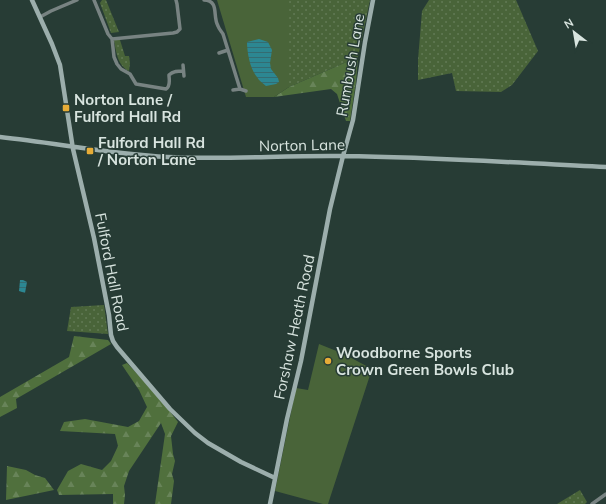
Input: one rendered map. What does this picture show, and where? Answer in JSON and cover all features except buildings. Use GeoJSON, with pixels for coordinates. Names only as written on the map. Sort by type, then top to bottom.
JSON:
{"type":"FeatureCollection","features":[{"type":"Feature","properties":{"kind":"street","name":"Fulford Hall Road"},"geometry":{"type":"LineString","coordinates":[[32,0],[60,65],[73,147],[108,308],[113,341],[170,409],[195,433],[208,443],[234,458],[275,478]]}},
{"type":"Feature","properties":{"kind":"street"},"geometry":{"type":"LineString","coordinates":[[40,17],[77,0]]}},
{"type":"Feature","properties":{"kind":"street"},"geometry":{"type":"LineString","coordinates":[[94,0],[108,34],[112,39],[114,57],[121,69],[130,74],[136,84],[166,89],[169,86],[170,73],[174,71],[183,71]]}},
{"type":"Feature","properties":{"kind":"street"},"geometry":{"type":"LineString","coordinates":[[112,39],[177,32],[180,29],[176,0]]}},
{"type":"Feature","properties":{"kind":"street"},"geometry":{"type":"LineString","coordinates":[[204,0],[210,0],[214,6],[217,26],[223,34],[240,90]]}},
{"type":"Feature","properties":{"kind":"street","name":"Rumbush Lane"},"geometry":{"type":"LineString","coordinates":[[343,156],[353,120],[373,0]]}},
{"type":"Feature","properties":{"kind":"street"},"geometry":{"type":"LineString","coordinates":[[219,53],[228,50]]}},
{"type":"Feature","properties":{"kind":"street"},"geometry":{"type":"LineString","coordinates":[[183,65],[184,76]]}},
{"type":"Feature","properties":{"kind":"street"},"geometry":{"type":"LineString","coordinates":[[233,90],[246,91]]}},
{"type":"Feature","properties":{"kind":"street","name":"Norton Lane"},"geometry":{"type":"LineString","coordinates":[[0,136],[148,156],[222,158],[343,156],[462,159],[606,167]]}},
{"type":"Feature","properties":{"kind":"street","name":"Forshaw Heath Road"},"geometry":{"type":"LineString","coordinates":[[270,504],[301,361],[330,209],[343,156]]}},
{"type":"Feature","properties":{"kind":"street"},"geometry":{"type":"LineString","coordinates":[[592,504],[606,494]]}},
{"type":"Feature","properties":{"kind":"green space"},"geometry":{"type":"Polygon","coordinates":[[[102,0],[106,0],[119,32],[111,33],[100,3],[102,0]]]}},
{"type":"Feature","properties":{"kind":"green space"},"geometry":{"type":"Polygon","coordinates":[[[217,0],[289,0],[289,87],[274,97],[246,97],[217,0]]]}},
{"type":"Feature","properties":{"kind":"green space"},"geometry":{"type":"Polygon","coordinates":[[[289,0],[370,0],[358,57],[289,87],[289,0]]]}},
{"type":"Feature","properties":{"kind":"green space"},"geometry":{"type":"Polygon","coordinates":[[[429,0],[516,0],[538,51],[512,85],[501,92],[456,91],[452,73],[418,80],[422,11],[429,0]]]}},
{"type":"Feature","properties":{"kind":"green space"},"geometry":{"type":"Polygon","coordinates":[[[114,40],[120,40],[125,56],[129,56],[129,71],[122,66],[120,62],[114,40]]]}},
{"type":"Feature","properties":{"kind":"green space"},"geometry":{"type":"Polygon","coordinates":[[[358,57],[350,121],[346,121],[337,94],[331,89],[274,97],[289,87],[358,57]]]}},
{"type":"Feature","properties":{"kind":"green space"},"geometry":{"type":"Polygon","coordinates":[[[104,305],[108,334],[67,331],[71,307],[104,305]]]}},
{"type":"Feature","properties":{"kind":"green space"},"geometry":{"type":"Polygon","coordinates":[[[74,336],[108,340],[111,344],[16,399],[17,408],[0,417],[0,397],[69,357],[74,336]]]}},
{"type":"Feature","properties":{"kind":"green space"},"geometry":{"type":"Polygon","coordinates":[[[319,344],[344,354],[372,369],[328,504],[275,491],[296,388],[308,390],[319,344]]]}},
{"type":"Feature","properties":{"kind":"green space"},"geometry":{"type":"Polygon","coordinates":[[[127,363],[159,397],[178,422],[171,436],[175,461],[172,474],[174,481],[171,504],[155,504],[165,434],[161,423],[129,471],[124,486],[124,504],[113,504],[113,494],[59,495],[57,490],[68,471],[81,464],[102,470],[111,461],[118,446],[115,434],[60,431],[64,422],[85,419],[128,427],[139,421],[147,407],[139,390],[122,365],[127,363]]]}},
{"type":"Feature","properties":{"kind":"green space"},"geometry":{"type":"Polygon","coordinates":[[[7,466],[26,470],[45,478],[54,490],[6,500],[7,466]]]}},
{"type":"Feature","properties":{"kind":"green space"},"geometry":{"type":"Polygon","coordinates":[[[580,490],[587,502],[585,504],[557,504],[580,490]]]}},
{"type":"Feature","properties":{"kind":"water"},"geometry":{"type":"Polygon","coordinates":[[[259,39],[268,42],[272,50],[270,63],[271,69],[278,78],[279,82],[276,84],[266,86],[255,74],[251,65],[248,55],[247,42],[259,39]]]}},
{"type":"Feature","properties":{"kind":"water"},"geometry":{"type":"Polygon","coordinates":[[[20,280],[27,282],[25,293],[19,291],[20,280]]]}},
{"type":"Feature","properties":{"kind":"place","name":"Norton Lane / Fulford Hall Rd"},"geometry":{"type":"Point","coordinates":[66,108]}},
{"type":"Feature","properties":{"kind":"place","name":"Fulford Hall Rd / Norton Lane"},"geometry":{"type":"Point","coordinates":[90,151]}},
{"type":"Feature","properties":{"kind":"place","name":"Woodborne Sports Crown Green Bowls Club"},"geometry":{"type":"Point","coordinates":[328,361]}}]}
